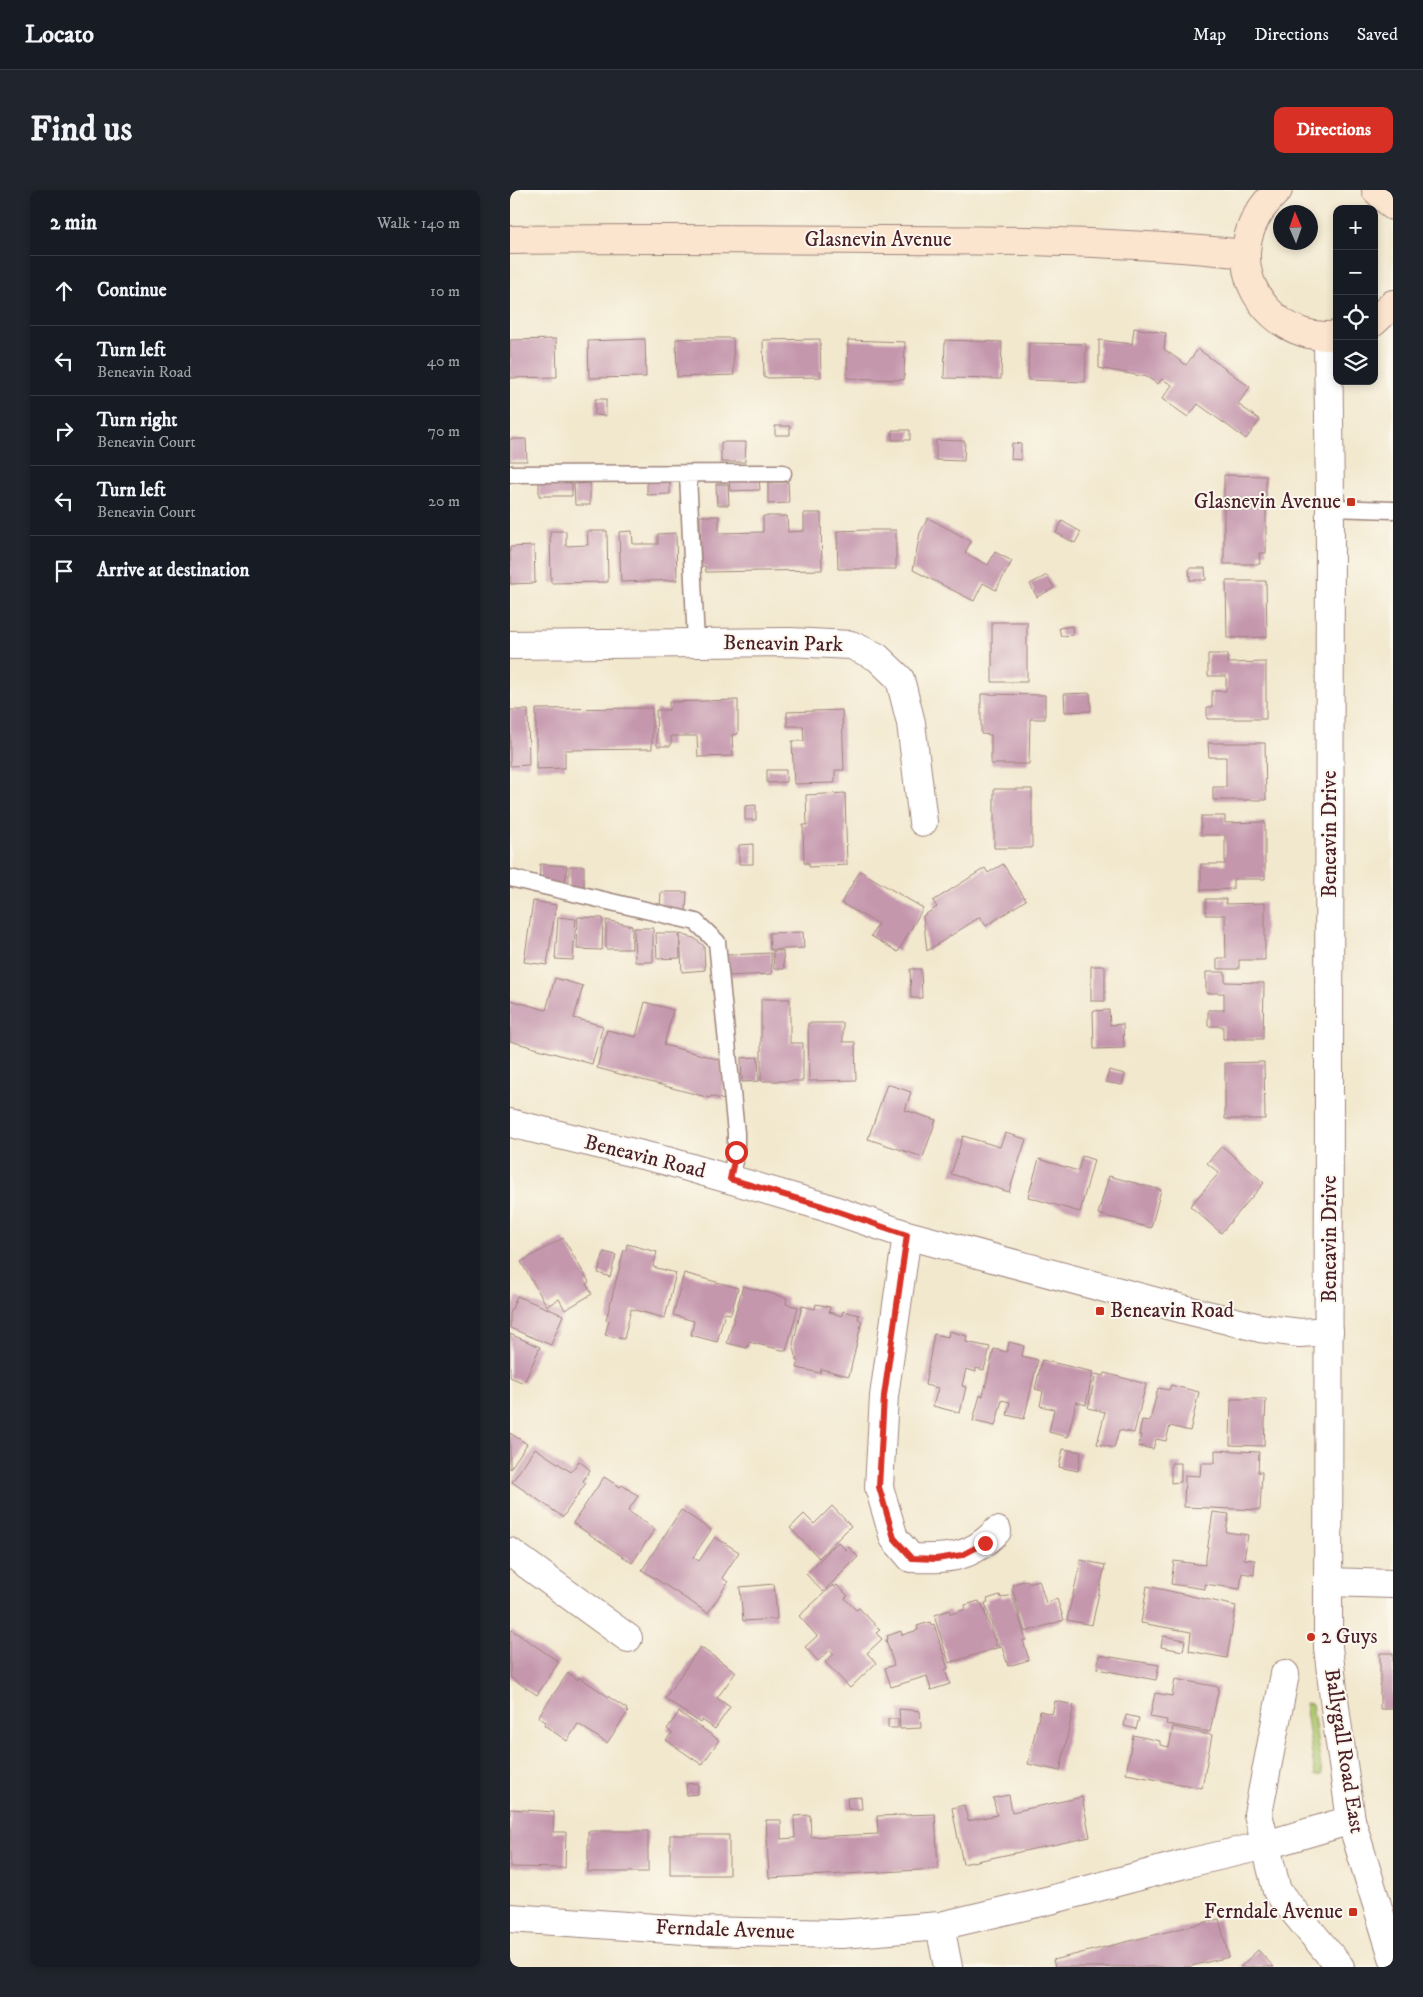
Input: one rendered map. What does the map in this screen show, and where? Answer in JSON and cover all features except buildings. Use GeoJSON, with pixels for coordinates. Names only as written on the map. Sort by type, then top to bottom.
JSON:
{"type":"FeatureCollection","features":[{"type":"Feature","properties":{"kind":"main road"},"geometry":{"type":"LineString","coordinates":[[1278,190],[1260,208],[1249,231],[1245,254],[1250,281],[1262,304],[1280,321],[1303,333],[1332,336]]}},
{"type":"Feature","properties":{"kind":"main road"},"geometry":{"type":"LineString","coordinates":[[1376,190],[1393,206]]}},
{"type":"Feature","properties":{"kind":"main road","name":"Glasnevin Avenue"},"geometry":{"type":"LineString","coordinates":[[510,240],[979,240],[1193,248],[1245,254]]}},
{"type":"Feature","properties":{"kind":"main road"},"geometry":{"type":"LineString","coordinates":[[1378,318],[1393,304]]}},
{"type":"Feature","properties":{"kind":"street","name":"Beneavin Drive"},"geometry":{"type":"LineString","coordinates":[[1330,1331],[1330,508],[1332,336]]}},
{"type":"Feature","properties":{"kind":"street","name":"Beneavin Park"},"geometry":{"type":"LineString","coordinates":[[510,645],[790,642],[851,645],[877,657],[900,679],[911,723],[924,822]]}},
{"type":"Feature","properties":{"kind":"street","name":"Beneavin Road"},"geometry":{"type":"LineString","coordinates":[[512,1129],[667,1161],[822,1206],[907,1235],[1183,1309],[1260,1328],[1300,1333],[1330,1331]]}},
{"type":"Feature","properties":{"kind":"street"},"geometry":{"type":"LineString","coordinates":[[907,1235],[884,1396],[879,1487],[894,1538],[912,1558],[936,1559],[962,1555],[985,1543],[997,1531]]}},
{"type":"Feature","properties":{"kind":"street","name":"Ballygall Road East"},"geometry":{"type":"LineString","coordinates":[[1330,1331],[1328,1646],[1351,1820],[1393,1957]]}},
{"type":"Feature","properties":{"kind":"street"},"geometry":{"type":"LineString","coordinates":[[510,1552],[628,1638]]}},
{"type":"Feature","properties":{"kind":"street"},"geometry":{"type":"LineString","coordinates":[[1328,1582],[1393,1584]]}},
{"type":"Feature","properties":{"kind":"street"},"geometry":{"type":"LineString","coordinates":[[1285,1674],[1258,1814],[1277,1891],[1340,1967]]}},
{"type":"Feature","properties":{"kind":"street","name":"Ferndale Avenue"},"geometry":{"type":"LineString","coordinates":[[510,1918],[699,1931],[841,1934],[940,1926],[1060,1898],[1188,1863],[1266,1846],[1351,1820]]}},
{"type":"Feature","properties":{"kind":"street"},"geometry":{"type":"LineString","coordinates":[[940,1926],[948,1967]]}},
{"type":"Feature","properties":{"kind":"lane"},"geometry":{"type":"LineString","coordinates":[[510,474],[688,475],[784,473]]}},
{"type":"Feature","properties":{"kind":"lane"},"geometry":{"type":"LineString","coordinates":[[688,475],[696,643]]}},
{"type":"Feature","properties":{"kind":"lane"},"geometry":{"type":"LineString","coordinates":[[1330,508],[1393,510]]}},
{"type":"Feature","properties":{"kind":"lane"},"geometry":{"type":"LineString","coordinates":[[510,878],[696,922],[717,942],[736,1134],[736,1152],[730,1179]]}},
{"type":"Feature","properties":{"kind":"green space"},"geometry":{"type":"Polygon","coordinates":[[[1305,1703],[1312,1704],[1322,1775],[1315,1776],[1305,1703]]]}},
{"type":"Feature","properties":{"kind":"place","name":"Glasnevin Avenue"},"geometry":{"type":"Point","coordinates":[1351,502]}},
{"type":"Feature","properties":{"kind":"place","name":"Beneavin Road"},"geometry":{"type":"Point","coordinates":[1100,1311]}},
{"type":"Feature","properties":{"kind":"place","name":"2 Guys"},"geometry":{"type":"Point","coordinates":[1311,1637]}},
{"type":"Feature","properties":{"kind":"place","name":"Ferndale Avenue"},"geometry":{"type":"Point","coordinates":[1353,1912]}},
{"type":"Feature","properties":{"kind":"route"},"geometry":{"type":"LineString","coordinates":[[736,1152],[730,1179],[822,1206],[907,1235],[884,1396],[879,1487],[894,1538],[912,1558],[936,1559],[962,1555],[985,1543]]}}]}
